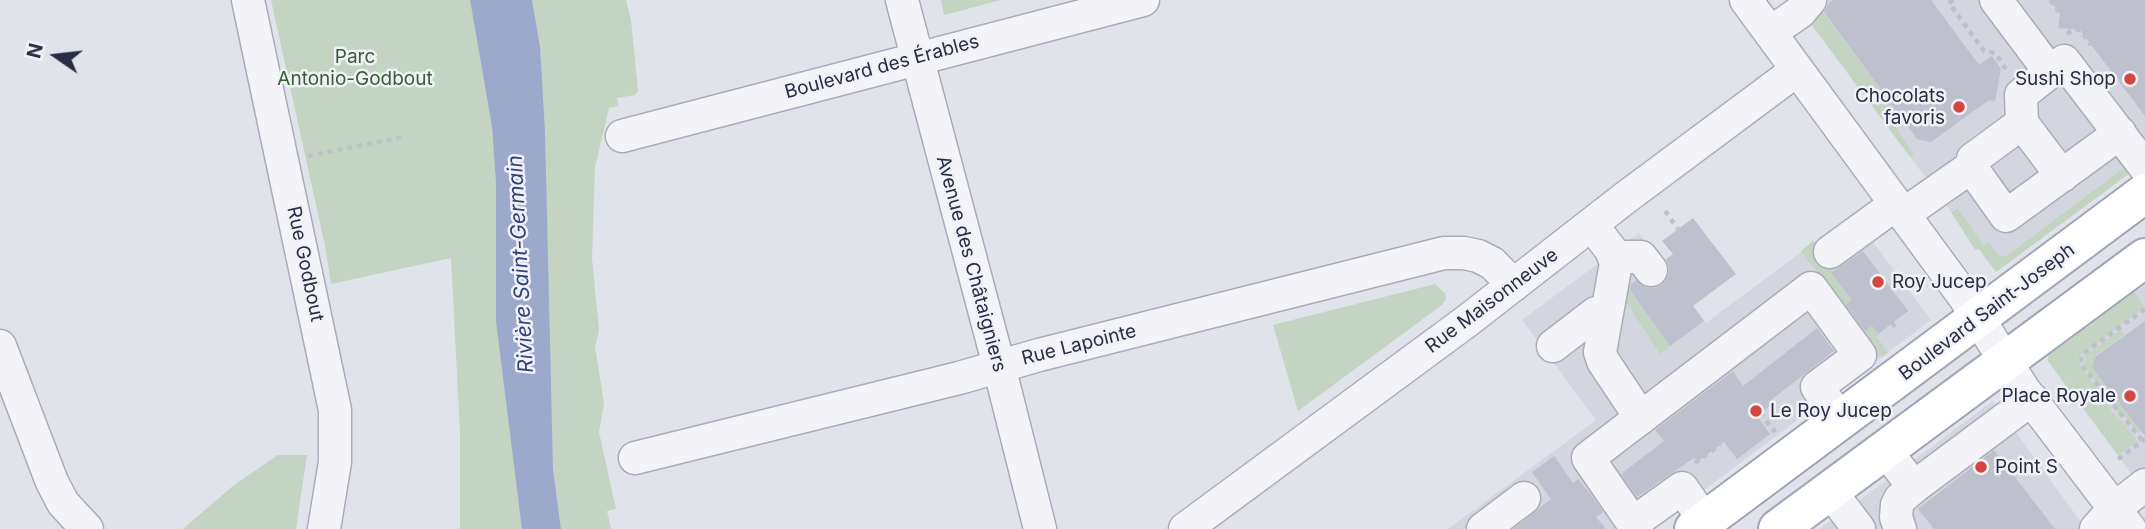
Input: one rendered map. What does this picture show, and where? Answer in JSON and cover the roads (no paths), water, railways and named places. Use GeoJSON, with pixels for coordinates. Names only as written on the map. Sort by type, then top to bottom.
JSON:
{"type":"FeatureCollection","features":[{"type":"Feature","properties":{"kind":"main road","name":"Boulevard Saint-Joseph"},"geometry":{"type":"LineString","coordinates":[[1699,525],[2145,193]]}},
{"type":"Feature","properties":{"kind":"main road"},"geometry":{"type":"LineString","coordinates":[[1782,528],[2145,258]]}},
{"type":"Feature","properties":{"kind":"street","name":"Rue Godbout"},"geometry":{"type":"LineString","coordinates":[[248,0],[335,410],[335,462],[324,529]]}},
{"type":"Feature","properties":{"kind":"street","name":"Avenue des Châtaigniers"},"geometry":{"type":"LineString","coordinates":[[902,0],[1040,529]]}},
{"type":"Feature","properties":{"kind":"street","name":"Boulevard des Érables"},"geometry":{"type":"LineString","coordinates":[[622,136],[1143,0]]}},
{"type":"Feature","properties":{"kind":"street"},"geometry":{"type":"LineString","coordinates":[[1746,0],[1979,318],[2113,522],[2145,485]]}},
{"type":"Feature","properties":{"kind":"street"},"geometry":{"type":"LineString","coordinates":[[1770,33],[1800,12],[1810,0]]}},
{"type":"Feature","properties":{"kind":"street"},"geometry":{"type":"LineString","coordinates":[[1996,0],[2050,72]]}},
{"type":"Feature","properties":{"kind":"street"},"geometry":{"type":"LineString","coordinates":[[2062,176],[2022,123],[2021,95],[2064,61],[2145,167]]}},
{"type":"Feature","properties":{"kind":"street","name":"Rue Maisonneuve"},"geometry":{"type":"LineString","coordinates":[[1185,529],[1514,285],[1797,70]]}},
{"type":"Feature","properties":{"kind":"street"},"geometry":{"type":"LineString","coordinates":[[1830,252],[1971,167],[1973,159],[2022,123]]}},
{"type":"Feature","properties":{"kind":"street"},"geometry":{"type":"LineString","coordinates":[[1971,167],[2006,216],[2120,133]]}},
{"type":"Feature","properties":{"kind":"street"},"geometry":{"type":"LineString","coordinates":[[1592,225],[1615,257],[1616,263],[1600,341],[1603,361],[1641,418]]}},
{"type":"Feature","properties":{"kind":"street","name":"Rue Lapointe"},"geometry":{"type":"LineString","coordinates":[[635,458],[1448,252],[1478,256],[1492,263],[1514,285]]}},
{"type":"Feature","properties":{"kind":"street"},"geometry":{"type":"LineString","coordinates":[[1615,257],[1642,257],[1651,270]]}},
{"type":"Feature","properties":{"kind":"street"},"geometry":{"type":"LineString","coordinates":[[1699,525],[1682,488],[1635,526],[1588,458],[1811,288],[1860,355],[1817,387],[1841,420]]}},
{"type":"Feature","properties":{"kind":"street"},"geometry":{"type":"LineString","coordinates":[[1553,346],[1596,313],[1606,312]]}},
{"type":"Feature","properties":{"kind":"street"},"geometry":{"type":"LineString","coordinates":[[0,346],[52,482],[63,503],[87,529]]}},
{"type":"Feature","properties":{"kind":"street"},"geometry":{"type":"LineString","coordinates":[[1919,496],[2032,399]]}},
{"type":"Feature","properties":{"kind":"street"},"geometry":{"type":"LineString","coordinates":[[1885,450],[1919,496],[1920,529]]}},
{"type":"Feature","properties":{"kind":"street"},"geometry":{"type":"LineString","coordinates":[[1830,491],[1859,529]]}},
{"type":"Feature","properties":{"kind":"water","name":"Rivière Saint-Germain"},"geometry":{"type":"Polygon","coordinates":[[[470,0],[532,0],[540,46],[545,132],[553,469],[561,529],[522,529],[496,321],[496,183],[492,127],[470,0]]]}},
{"type":"Feature","properties":{"kind":"place","name":"Sushi Shop"},"geometry":{"type":"Point","coordinates":[2130,79]}},
{"type":"Feature","properties":{"kind":"place","name":"Chocolats favoris"},"geometry":{"type":"Point","coordinates":[1959,107]}},
{"type":"Feature","properties":{"kind":"place","name":"Roy Jucep"},"geometry":{"type":"Point","coordinates":[1878,282]}},
{"type":"Feature","properties":{"kind":"place","name":"Place Royale"},"geometry":{"type":"Point","coordinates":[2130,396]}},
{"type":"Feature","properties":{"kind":"place","name":"Le Roy Jucep"},"geometry":{"type":"Point","coordinates":[1756,411]}},
{"type":"Feature","properties":{"kind":"place","name":"Point S"},"geometry":{"type":"Point","coordinates":[1981,467]}},
{"type":"Feature","properties":{"kind":"park label","name":"Parc Antonio-Godbout"},"geometry":{"type":"Point","coordinates":[355,68]}}]}
